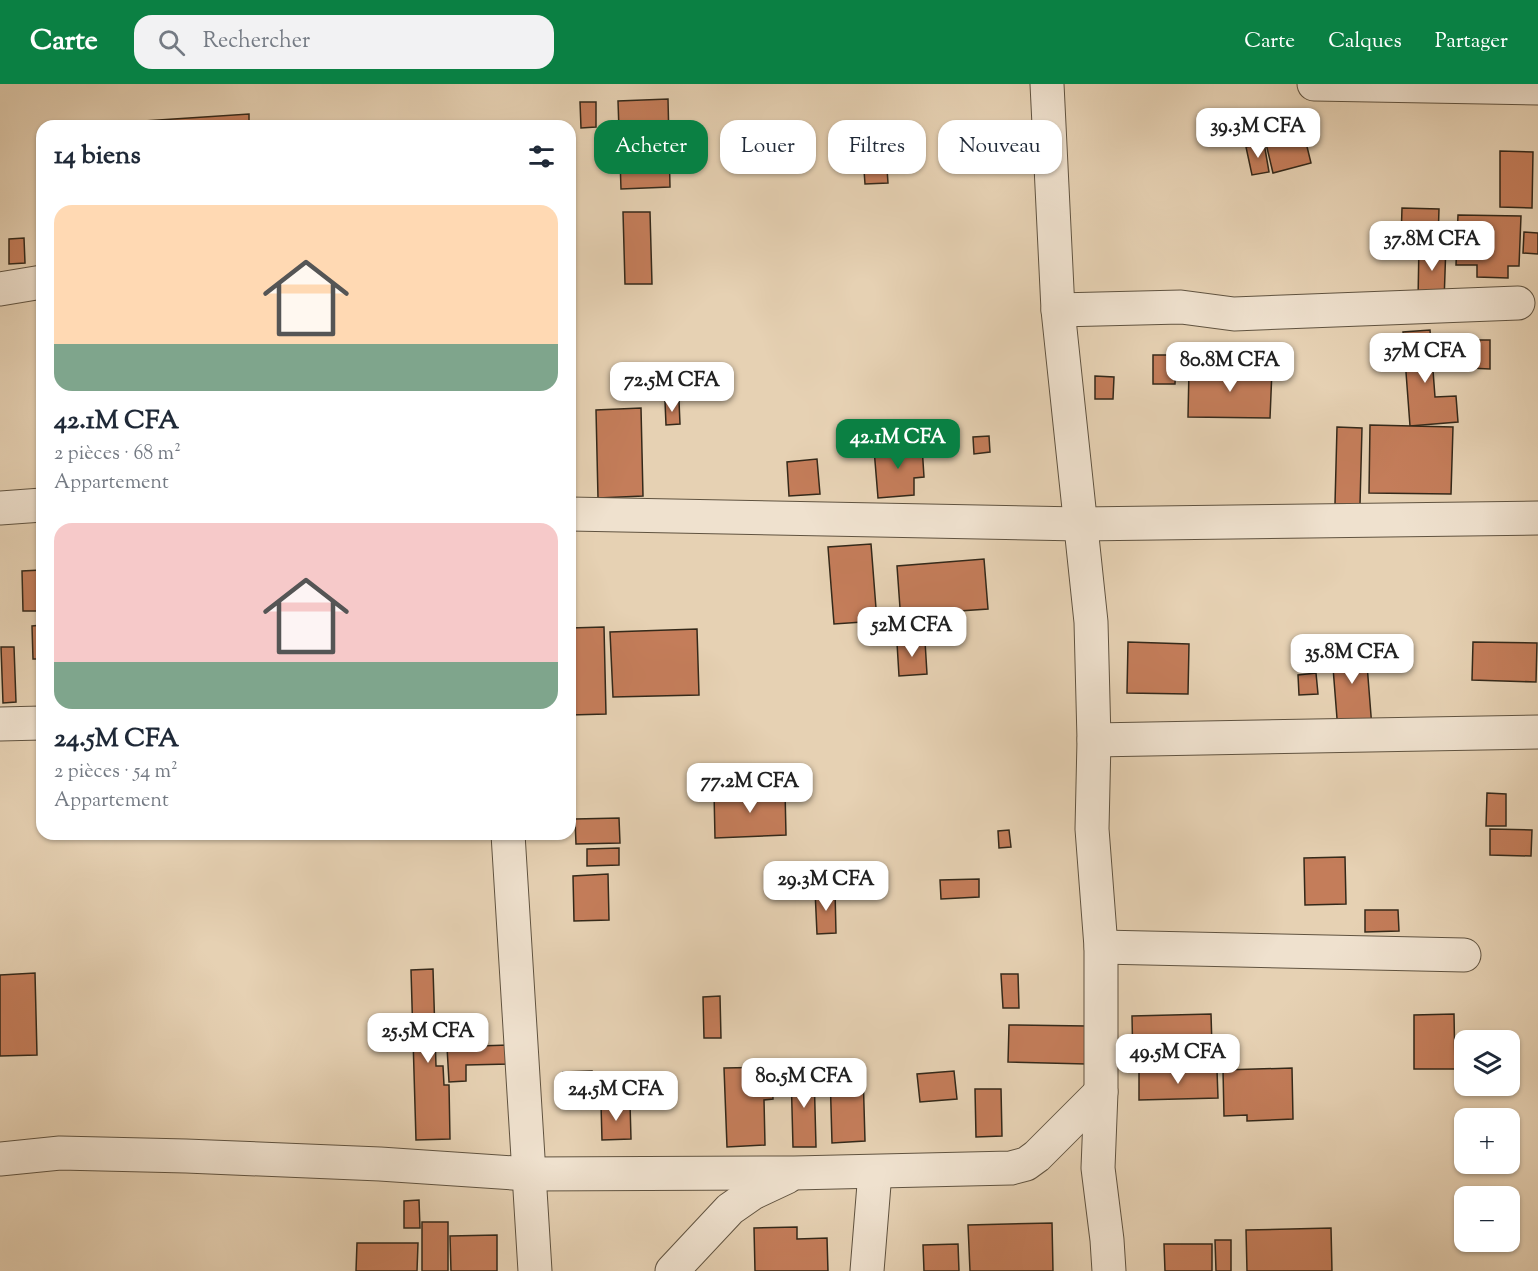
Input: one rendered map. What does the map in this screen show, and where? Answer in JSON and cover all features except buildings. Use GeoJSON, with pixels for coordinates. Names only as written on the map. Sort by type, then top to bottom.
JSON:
{"type":"FeatureCollection","features":[{"type":"Feature","properties":{"kind":"street"},"geometry":{"type":"LineString","coordinates":[[1047,84],[1058,310],[1091,622],[1094,740],[1092,829],[1101,947],[1101,1092],[1098,1167],[1109,1271]]}},
{"type":"Feature","properties":{"kind":"street"},"geometry":{"type":"LineString","coordinates":[[1314,84],[1538,88]]}},
{"type":"Feature","properties":{"kind":"street"},"geometry":{"type":"LineString","coordinates":[[0,289],[36,283]]}},
{"type":"Feature","properties":{"kind":"street"},"geometry":{"type":"LineString","coordinates":[[1058,310],[1181,307],[1234,314],[1518,303]]}},
{"type":"Feature","properties":{"kind":"street"},"geometry":{"type":"LineString","coordinates":[[0,508],[36,505]]}},
{"type":"Feature","properties":{"kind":"street"},"geometry":{"type":"LineString","coordinates":[[576,514],[1080,524],[1538,518]]}},
{"type":"Feature","properties":{"kind":"street"},"geometry":{"type":"LineString","coordinates":[[0,724],[36,723]]}},
{"type":"Feature","properties":{"kind":"street"},"geometry":{"type":"LineString","coordinates":[[1094,740],[1538,732]]}},
{"type":"Feature","properties":{"kind":"street"},"geometry":{"type":"LineString","coordinates":[[508,840],[535,1271]]}},
{"type":"Feature","properties":{"kind":"street"},"geometry":{"type":"LineString","coordinates":[[1101,947],[1464,955]]}},
{"type":"Feature","properties":{"kind":"street"},"geometry":{"type":"LineString","coordinates":[[0,1159],[60,1153],[186,1156],[380,1164],[529,1174],[794,1173],[1011,1168],[1026,1164],[1037,1156],[1101,1092]]}},
{"type":"Feature","properties":{"kind":"street"},"geometry":{"type":"LineString","coordinates":[[867,1271],[874,1172]]}},
{"type":"Feature","properties":{"kind":"street"},"geometry":{"type":"LineString","coordinates":[[672,1271],[730,1209],[753,1193],[794,1173]]}}]}
